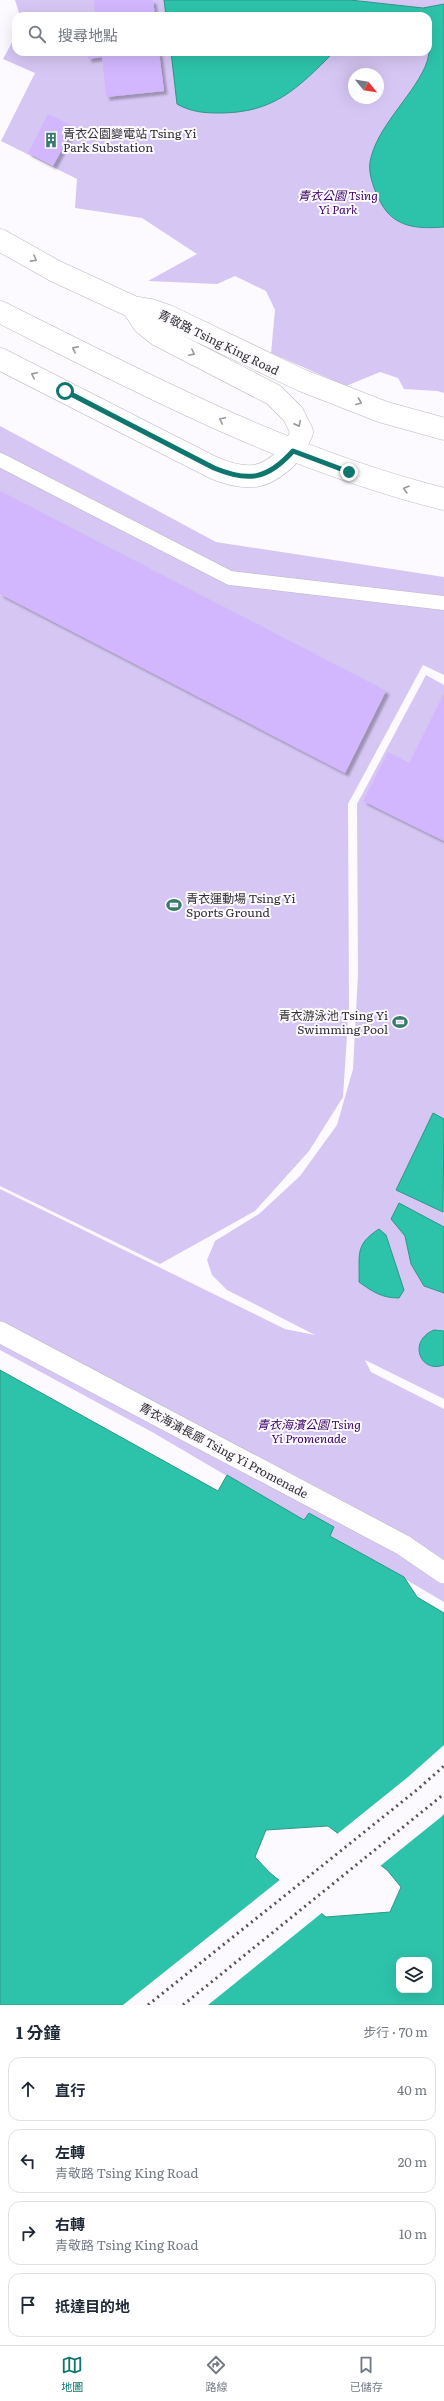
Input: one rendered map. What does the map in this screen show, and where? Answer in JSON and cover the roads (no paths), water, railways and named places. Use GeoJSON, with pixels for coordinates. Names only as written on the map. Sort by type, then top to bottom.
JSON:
{"type":"FeatureCollection","features":[{"type":"Feature","properties":{"kind":"main road","name":"青敬路 Tsing King Road"},"geometry":{"type":"LineString","coordinates":[[0,240],[55,271],[133,307],[151,310],[168,316],[301,380],[383,412],[444,429]]}},
{"type":"Feature","properties":{"kind":"main road"},"geometry":{"type":"LineString","coordinates":[[0,358],[214,468],[235,476],[251,476],[265,473],[281,464],[293,451],[302,432],[293,414],[274,395],[158,335],[143,323],[133,307]]}},
{"type":"Feature","properties":{"kind":"main road"},"geometry":{"type":"LineString","coordinates":[[0,312],[146,385],[293,451],[349,472],[444,499]]}},
{"type":"Feature","properties":{"kind":"street","name":"青衣海濱長廊 Tsing Yi Promenade"},"geometry":{"type":"LineString","coordinates":[[0,1332],[404,1545],[444,1573]]}},
{"type":"Feature","properties":{"kind":"lane"},"geometry":{"type":"LineString","coordinates":[[0,460],[230,578],[444,603]]}},
{"type":"Feature","properties":{"kind":"railway"},"geometry":{"type":"LineString","coordinates":[[148,2005],[418,1789],[444,1766]]}},
{"type":"Feature","properties":{"kind":"railway"},"geometry":{"type":"LineString","coordinates":[[183,2005],[444,1794]]}},
{"type":"Feature","properties":{"kind":"place","name":"青衣公園變電站 Tsing Yi Park Substation"},"geometry":{"type":"Point","coordinates":[51,140]}},
{"type":"Feature","properties":{"kind":"place","name":"青衣運動場 Tsing Yi Sports Ground"},"geometry":{"type":"Point","coordinates":[174,905]}},
{"type":"Feature","properties":{"kind":"place","name":"青衣游泳池 Tsing Yi Swimming Pool"},"geometry":{"type":"Point","coordinates":[400,1022]}},
{"type":"Feature","properties":{"kind":"park label","name":"青衣公園 Tsing Yi Park"},"geometry":{"type":"Point","coordinates":[338,202]}},
{"type":"Feature","properties":{"kind":"park label","name":"青衣海濱公園 Tsing Yi Promenade"},"geometry":{"type":"Point","coordinates":[309,1431]}}]}
